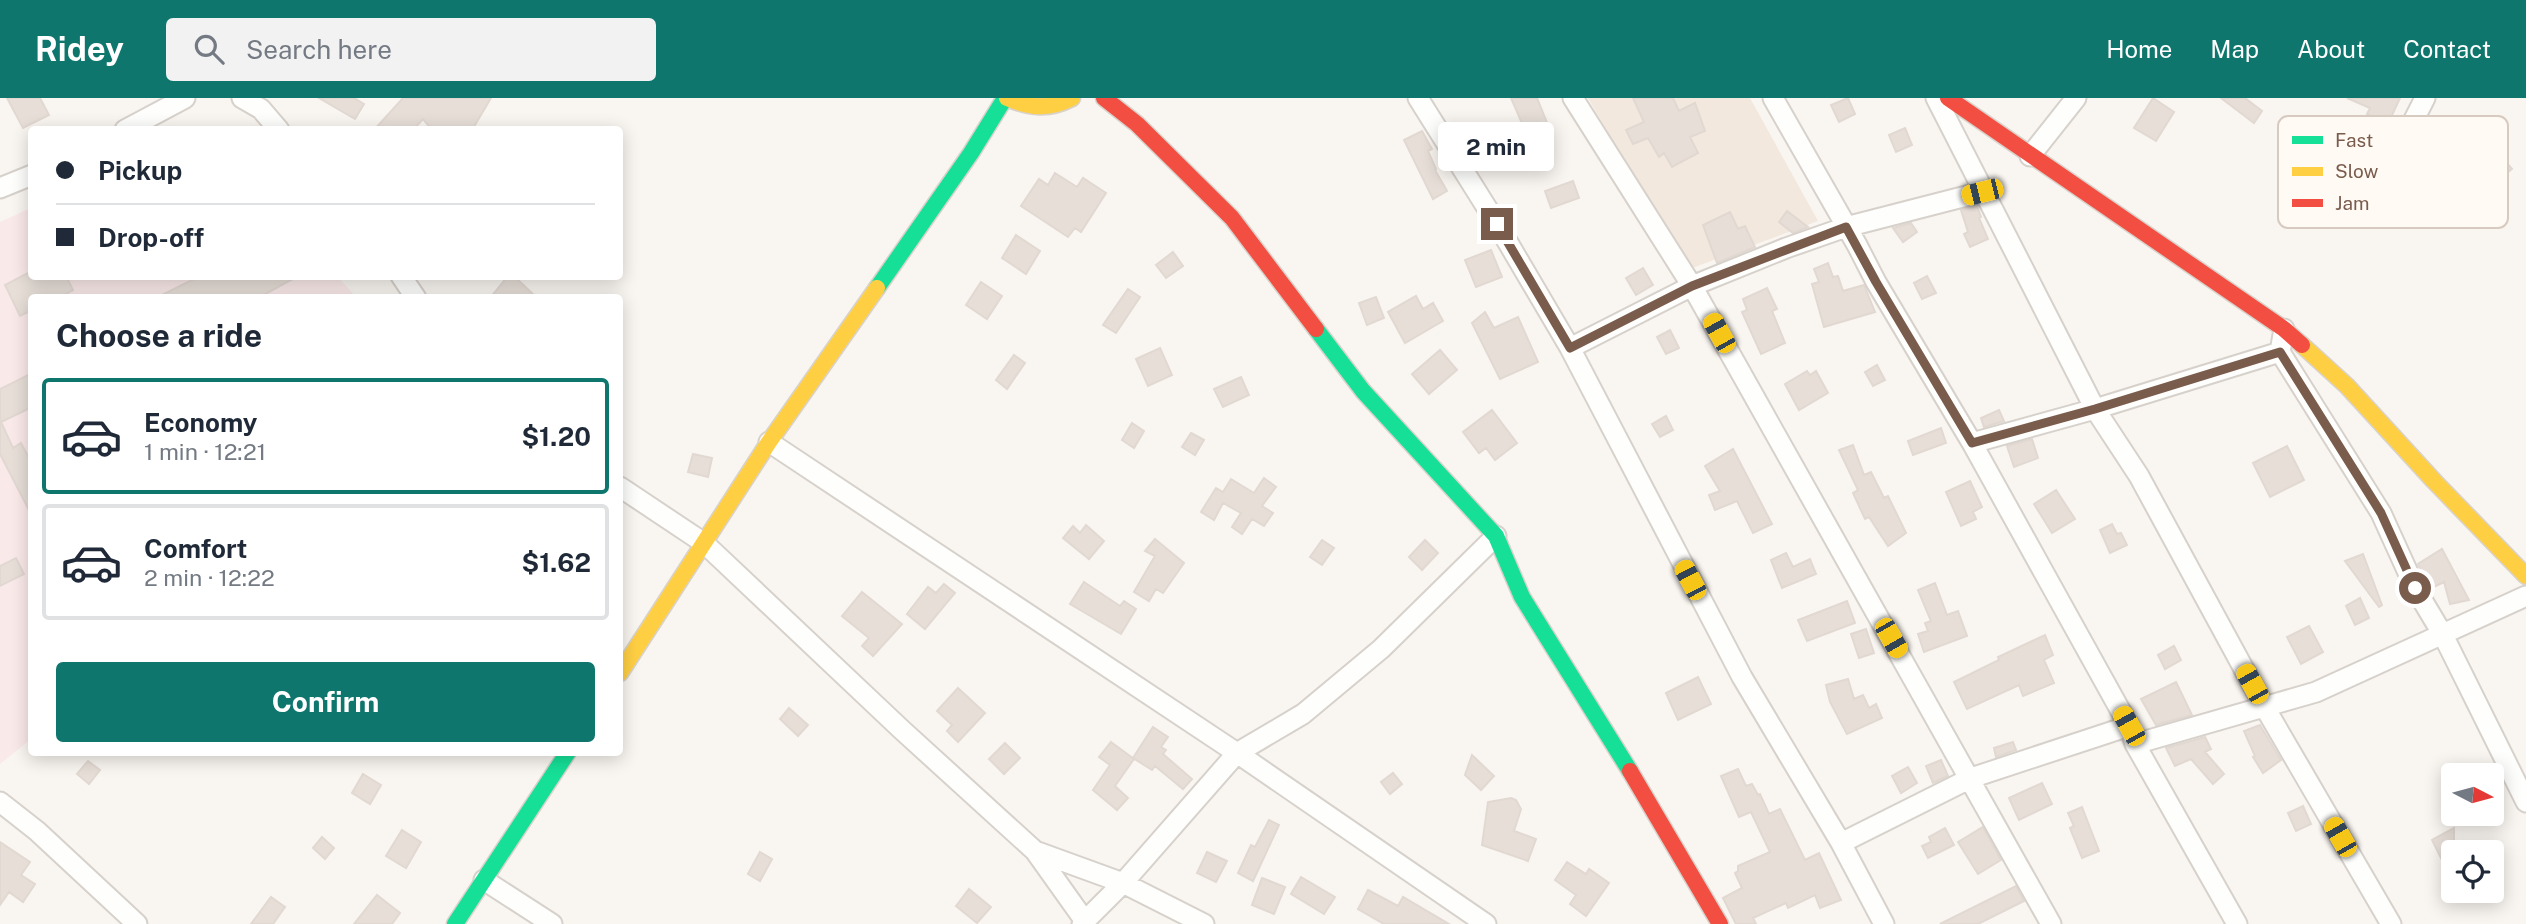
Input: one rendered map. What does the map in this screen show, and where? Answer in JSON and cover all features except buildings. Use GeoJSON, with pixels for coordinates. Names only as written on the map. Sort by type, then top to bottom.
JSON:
{"type":"FeatureCollection","features":[{"type":"Feature","properties":{"kind":"street"},"geometry":{"type":"LineString","coordinates":[[133,126],[186,98]]}},
{"type":"Feature","properties":{"kind":"street"},"geometry":{"type":"LineString","coordinates":[[242,98],[261,109],[276,126]]}},
{"type":"Feature","properties":{"kind":"street"},"geometry":{"type":"LineString","coordinates":[[623,668],[769,442],[971,153],[1006,98],[1042,109],[1072,98]]}},
{"type":"Feature","properties":{"kind":"street"},"geometry":{"type":"LineString","coordinates":[[1104,98],[1137,124],[1232,218],[1363,391],[1496,536],[1522,597],[1596,713],[1720,924]]}},
{"type":"Feature","properties":{"kind":"street"},"geometry":{"type":"LineString","coordinates":[[1418,98],[1570,348],[1742,677],[1841,843],[1884,924]]}},
{"type":"Feature","properties":{"kind":"street"},"geometry":{"type":"LineString","coordinates":[[1573,98],[1692,286],[2051,924]]}},
{"type":"Feature","properties":{"kind":"street"},"geometry":{"type":"LineString","coordinates":[[1773,98],[1876,282],[1972,443],[2236,924]]}},
{"type":"Feature","properties":{"kind":"street"},"geometry":{"type":"LineString","coordinates":[[1936,98],[2095,409],[2139,476],[2264,706],[2391,924]]}},
{"type":"Feature","properties":{"kind":"street"},"geometry":{"type":"LineString","coordinates":[[1948,98],[2284,328],[2347,386],[2526,576]]}},
{"type":"Feature","properties":{"kind":"street"},"geometry":{"type":"LineString","coordinates":[[2030,156],[2076,98]]}},
{"type":"Feature","properties":{"kind":"street"},"geometry":{"type":"LineString","coordinates":[[2416,116],[2425,98]]}},
{"type":"Feature","properties":{"kind":"street"},"geometry":{"type":"LineString","coordinates":[[0,188],[28,177]]}},
{"type":"Feature","properties":{"kind":"street"},"geometry":{"type":"LineString","coordinates":[[1570,348],[1692,286],[1846,227],[1982,192]]}},
{"type":"Feature","properties":{"kind":"street"},"geometry":{"type":"LineString","coordinates":[[2284,328],[2280,352],[2381,513],[2415,588],[2443,635],[2526,802]]}},
{"type":"Feature","properties":{"kind":"street"},"geometry":{"type":"LineString","coordinates":[[1972,443],[2095,409],[2280,352]]}},
{"type":"Feature","properties":{"kind":"street"},"geometry":{"type":"LineString","coordinates":[[769,442],[1237,754],[1486,924]]}},
{"type":"Feature","properties":{"kind":"street"},"geometry":{"type":"LineString","coordinates":[[623,489],[704,543],[1035,851],[1085,923],[1237,754],[1303,714],[1381,649],[1496,536]]}},
{"type":"Feature","properties":{"kind":"street"},"geometry":{"type":"LineString","coordinates":[[1841,843],[1971,778],[2132,735],[2316,692],[2526,596]]}},
{"type":"Feature","properties":{"kind":"street"},"geometry":{"type":"LineString","coordinates":[[455,924],[565,756]]}},
{"type":"Feature","properties":{"kind":"street"},"geometry":{"type":"LineString","coordinates":[[0,802],[37,831],[137,924]]}},
{"type":"Feature","properties":{"kind":"street"},"geometry":{"type":"LineString","coordinates":[[1035,851],[1123,883],[1204,924]]}},
{"type":"Feature","properties":{"kind":"street"},"geometry":{"type":"LineString","coordinates":[[484,880],[552,924]]}},
{"type":"Feature","properties":{"kind":"shaded area"},"geometry":{"type":"Polygon","coordinates":[[[1588,98],[1750,98],[1818,221],[1687,270],[1588,98]]]}},
{"type":"Feature","properties":{"kind":"shaded area"},"geometry":{"type":"Polygon","coordinates":[[[28,209],[28,280],[341,280],[353,294],[28,294],[28,741],[0,764],[0,222],[28,209]]]}},
{"type":"Feature","properties":{"kind":"traffic: fast"},"geometry":{"type":"LineString","coordinates":[[877,288],[971,153],[1005,98]]}},
{"type":"Feature","properties":{"kind":"traffic: fast"},"geometry":{"type":"LineString","coordinates":[[1316,329],[1363,391],[1496,536],[1522,597],[1630,771]]}},
{"type":"Feature","properties":{"kind":"traffic: fast"},"geometry":{"type":"LineString","coordinates":[[455,924],[565,756]]}},
{"type":"Feature","properties":{"kind":"traffic: slow"},"geometry":{"type":"LineString","coordinates":[[1007,98],[1040,106],[1072,98]]}},
{"type":"Feature","properties":{"kind":"traffic: slow"},"geometry":{"type":"LineString","coordinates":[[623,668],[769,442],[877,288]]}},
{"type":"Feature","properties":{"kind":"traffic: slow"},"geometry":{"type":"LineString","coordinates":[[2302,345],[2347,386],[2526,576]]}},
{"type":"Feature","properties":{"kind":"traffic: jam"},"geometry":{"type":"LineString","coordinates":[[1104,98],[1137,124],[1232,218],[1316,329]]}},
{"type":"Feature","properties":{"kind":"traffic: jam"},"geometry":{"type":"LineString","coordinates":[[1948,98],[2284,329],[2302,345]]}},
{"type":"Feature","properties":{"kind":"traffic: jam"},"geometry":{"type":"LineString","coordinates":[[1630,771],[1720,924]]}},
{"type":"Feature","properties":{"kind":"route"},"geometry":{"type":"LineString","coordinates":[[1497,224],[1570,348],[1692,286],[1846,227],[1972,443],[2095,409],[2280,352],[2381,513],[2415,588]]}}]}
